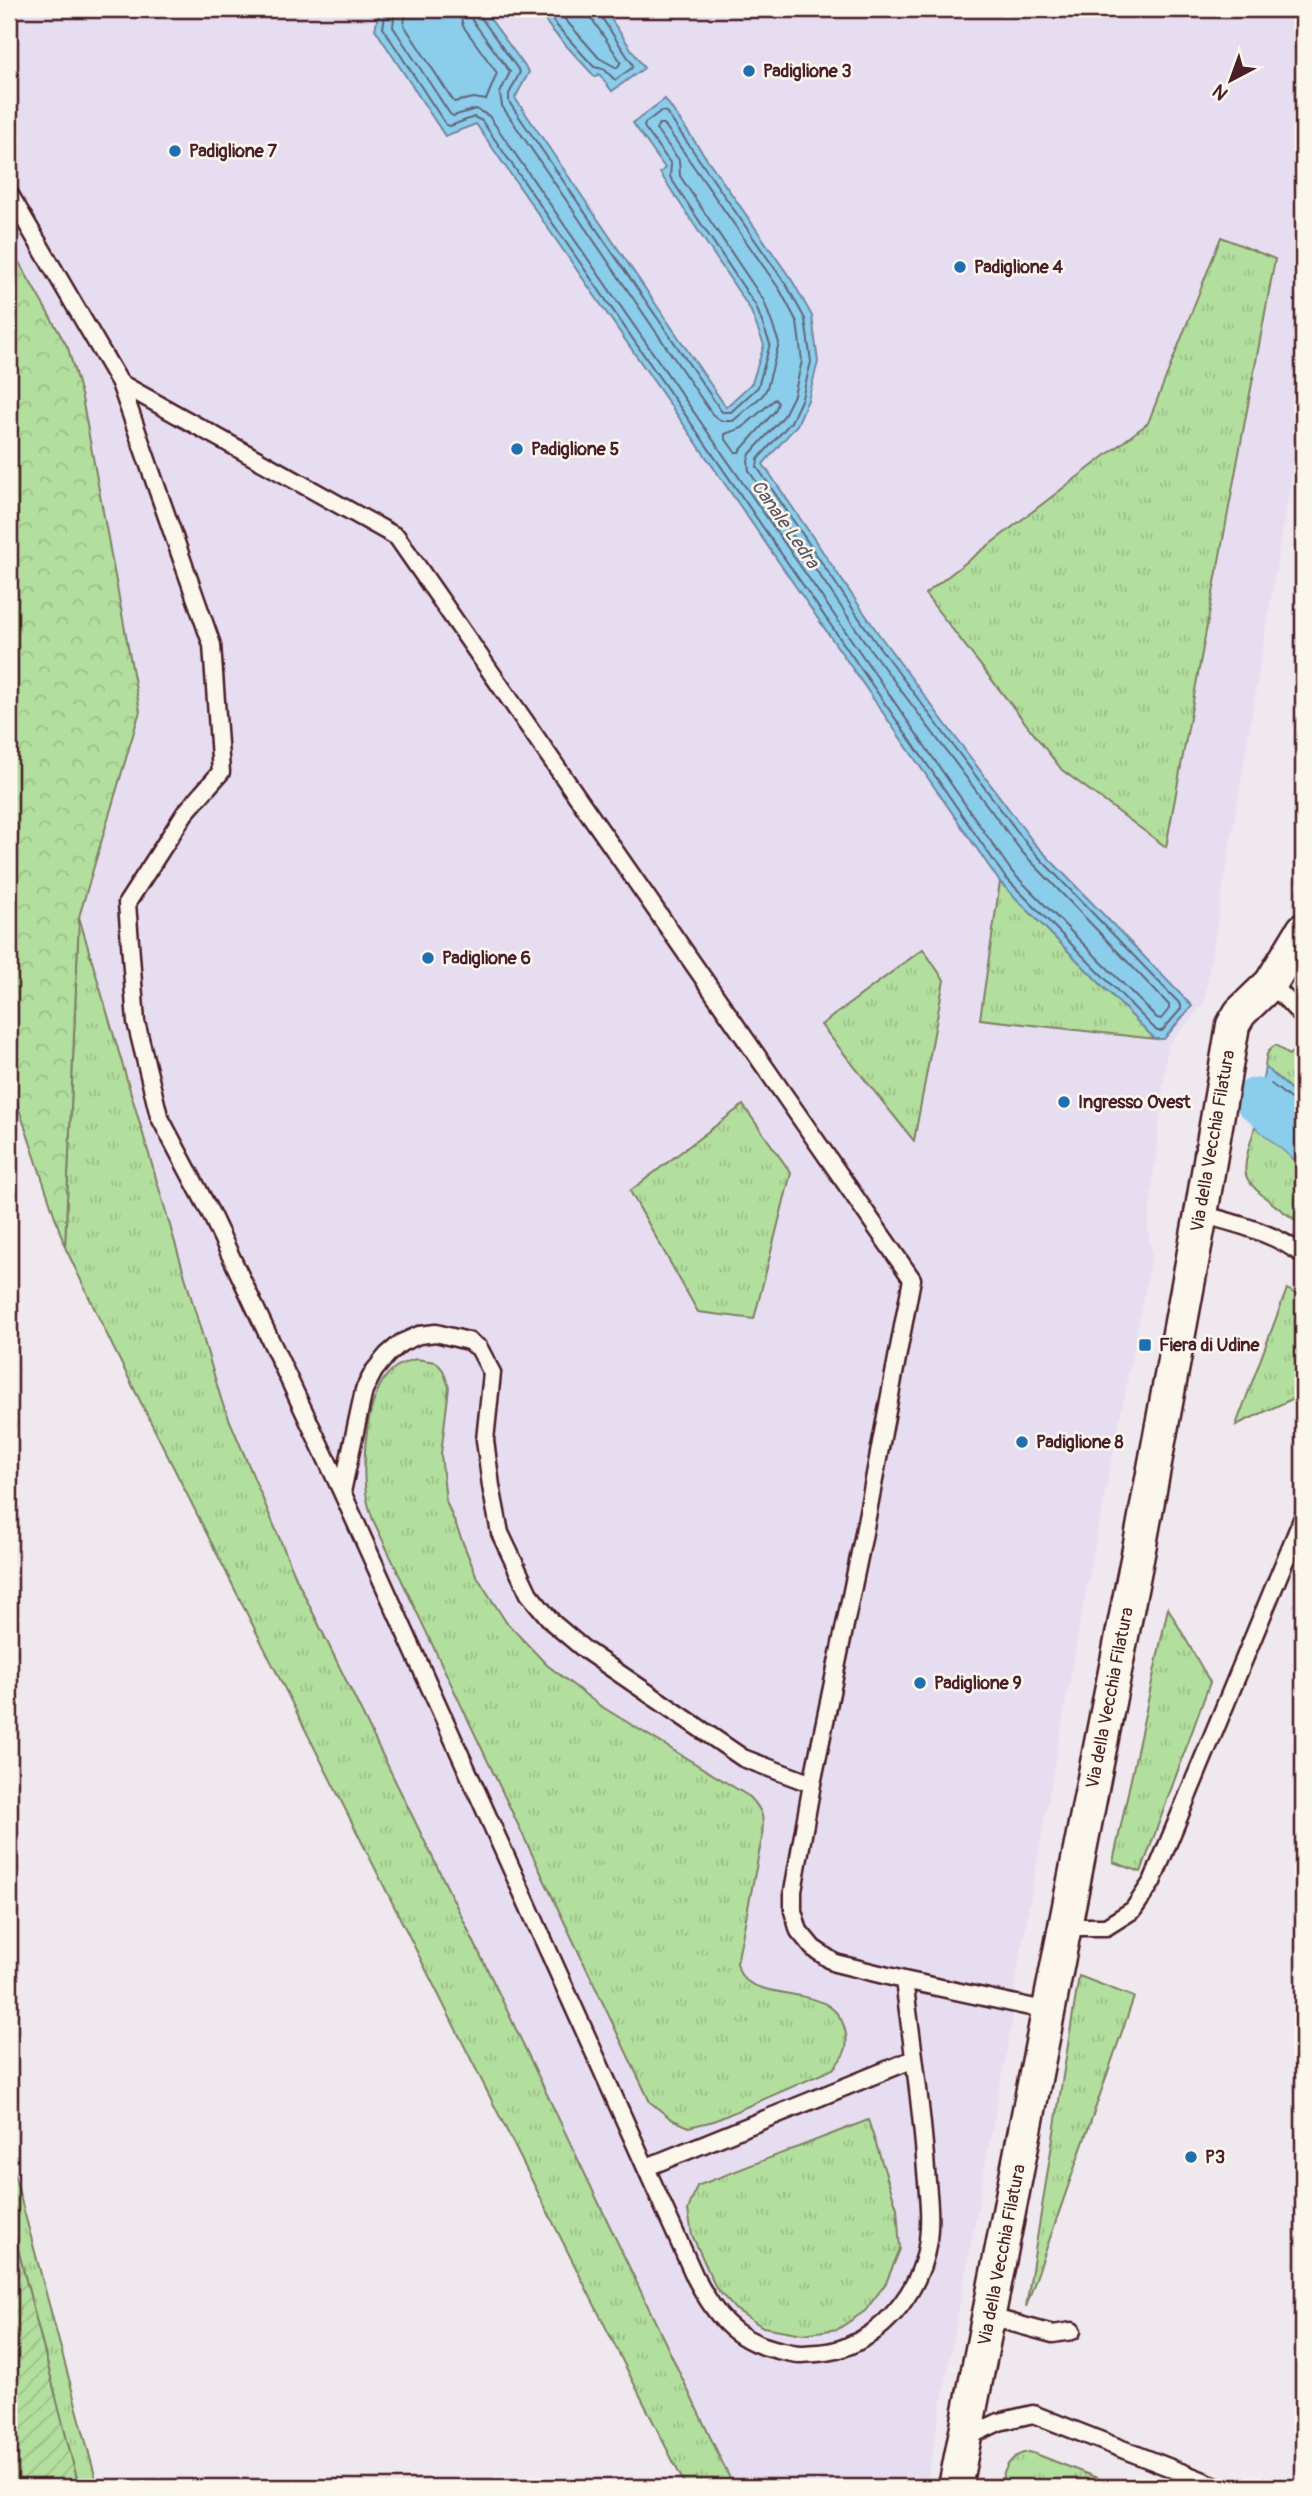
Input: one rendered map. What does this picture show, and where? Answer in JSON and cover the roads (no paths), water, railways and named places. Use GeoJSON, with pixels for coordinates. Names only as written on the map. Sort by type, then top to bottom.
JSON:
{"type":"FeatureCollection","features":[{"type":"Feature","properties":{"kind":"street","name":"Via della Vecchia Filatura"},"geometry":{"type":"LineString","coordinates":[[955,2487],[1140,1544],[1233,1025],[1240,1013],[1271,983],[1303,930]]}},
{"type":"Feature","properties":{"kind":"lane"},"geometry":{"type":"LineString","coordinates":[[9,193],[120,383],[212,645],[221,772],[185,813],[127,904],[136,1022],[159,1116],[210,1212],[342,1492],[695,2277],[710,2304],[729,2329],[761,2346],[796,2354],[820,2353],[846,2347],[871,2332],[900,2307],[917,2278],[928,2242],[930,2222],[924,2139],[904,1980]]}},
{"type":"Feature","properties":{"kind":"lane"},"geometry":{"type":"LineString","coordinates":[[120,383],[397,537],[912,1279],[863,1538],[812,1784],[793,1891],[793,1912],[799,1931],[813,1948],[835,1964],[1049,2011]]}},
{"type":"Feature","properties":{"kind":"lane"},"geometry":{"type":"LineString","coordinates":[[1271,983],[1303,1017]]}},
{"type":"Feature","properties":{"kind":"lane"},"geometry":{"type":"LineString","coordinates":[[1201,1214],[1265,1233],[1292,1246],[1303,1255]]}},
{"type":"Feature","properties":{"kind":"lane"},"geometry":{"type":"LineString","coordinates":[[342,1492],[364,1390],[380,1363],[401,1343],[419,1335],[436,1333],[468,1341],[479,1348],[492,1373],[485,1440],[491,1486],[500,1533],[529,1594],[553,1623],[585,1650],[743,1758],[812,1784]]}},
{"type":"Feature","properties":{"kind":"lane"},"geometry":{"type":"LineString","coordinates":[[1065,1927],[1106,1927],[1133,1910],[1152,1882],[1303,1517]]}},
{"type":"Feature","properties":{"kind":"lane"},"geometry":{"type":"LineString","coordinates":[[647,2167],[914,2059]]}},
{"type":"Feature","properties":{"kind":"lane"},"geometry":{"type":"LineString","coordinates":[[990,2317],[1053,2334],[1072,2331]]}},
{"type":"Feature","properties":{"kind":"lane"},"geometry":{"type":"LineString","coordinates":[[963,2439],[999,2422],[1033,2414],[1219,2487]]}},
{"type":"Feature","properties":{"kind":"water"},"geometry":{"type":"Polygon","coordinates":[[[380,9],[483,9],[529,72],[515,98],[726,407],[752,383],[764,345],[750,309],[660,173],[665,168],[633,123],[665,99],[793,282],[812,316],[818,362],[808,400],[797,425],[763,464],[880,636],[1034,843],[1192,1006],[1164,1039],[1155,1039],[1000,882],[476,124],[445,136],[375,29],[380,9]]]}},
{"type":"Feature","properties":{"kind":"water"},"geometry":{"type":"Polygon","coordinates":[[[537,9],[604,9],[644,68],[612,91],[599,74],[595,77],[552,30],[537,9]]]}},
{"type":"Feature","properties":{"kind":"water"},"geometry":{"type":"Polygon","coordinates":[[[1265,1067],[1303,1100],[1303,1167],[1255,1126],[1265,1067]]]}},
{"type":"Feature","properties":{"kind":"waterway","name":"Canale Ledra"},"geometry":{"type":"LineString","coordinates":[[1255,1099],[1303,1139]]}},
{"type":"Feature","properties":{"kind":"place","name":"Padiglione 3"},"geometry":{"type":"Point","coordinates":[749,71]}},
{"type":"Feature","properties":{"kind":"place","name":"Padiglione 7"},"geometry":{"type":"Point","coordinates":[175,151]}},
{"type":"Feature","properties":{"kind":"place","name":"Padiglione 4"},"geometry":{"type":"Point","coordinates":[960,267]}},
{"type":"Feature","properties":{"kind":"place","name":"Padiglione 5"},"geometry":{"type":"Point","coordinates":[517,449]}},
{"type":"Feature","properties":{"kind":"place","name":"Padiglione 6"},"geometry":{"type":"Point","coordinates":[428,958]}},
{"type":"Feature","properties":{"kind":"place","name":"Ingresso Ovest"},"geometry":{"type":"Point","coordinates":[1064,1102]}},
{"type":"Feature","properties":{"kind":"place","name":"Fiera di Udine"},"geometry":{"type":"Point","coordinates":[1145,1345]}},
{"type":"Feature","properties":{"kind":"place","name":"Padiglione 8"},"geometry":{"type":"Point","coordinates":[1022,1442]}},
{"type":"Feature","properties":{"kind":"place","name":"Padiglione 9"},"geometry":{"type":"Point","coordinates":[920,1683]}},
{"type":"Feature","properties":{"kind":"place","name":"P3"},"geometry":{"type":"Point","coordinates":[1191,2157]}}]}
